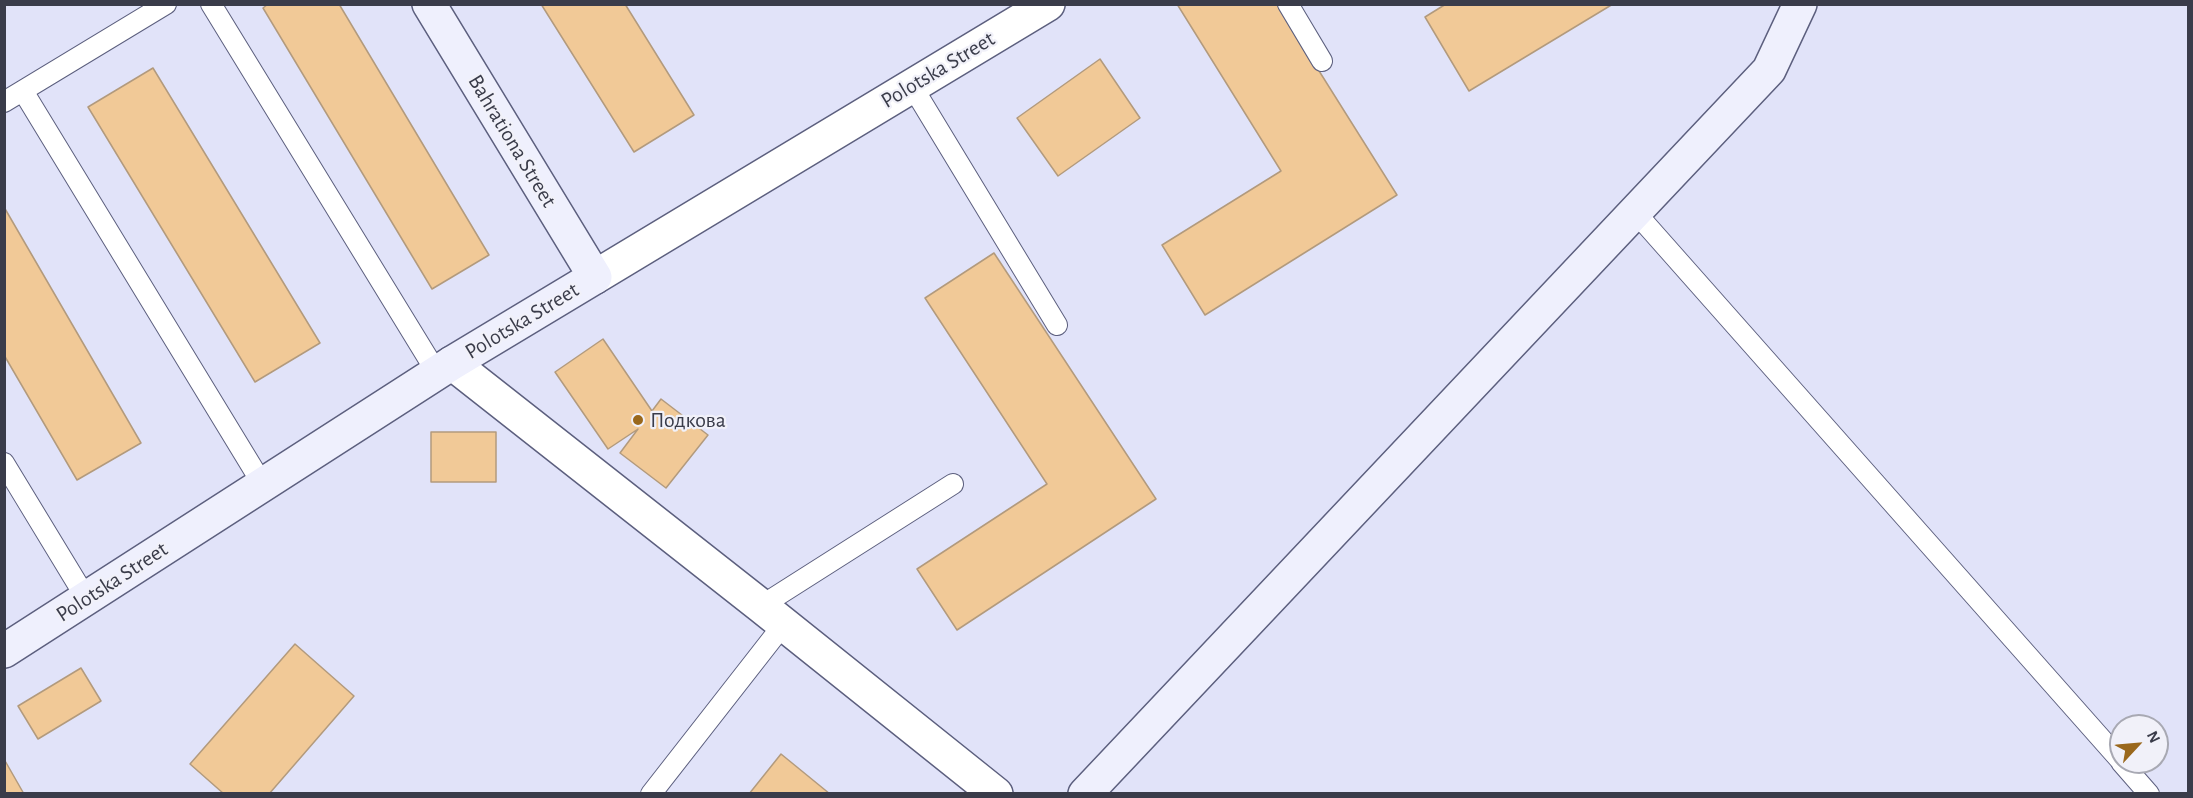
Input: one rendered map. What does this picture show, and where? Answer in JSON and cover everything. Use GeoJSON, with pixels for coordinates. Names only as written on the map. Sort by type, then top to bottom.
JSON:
{"type":"FeatureCollection","features":[{"type":"Feature","properties":{"kind":"street","name":"Bahrationa Street"},"geometry":{"type":"LineString","coordinates":[[429,4],[595,277]]}},
{"type":"Feature","properties":{"kind":"street","name":"Polotska Street"},"geometry":{"type":"LineString","coordinates":[[4,651],[445,368],[1048,4]]}},
{"type":"Feature","properties":{"kind":"street"},"geometry":{"type":"LineString","coordinates":[[1085,794],[1769,70],[1800,4]]}},
{"type":"Feature","properties":{"kind":"street"},"geometry":{"type":"LineString","coordinates":[[445,368],[772,615],[996,794]]}},
{"type":"Feature","properties":{"kind":"lane"},"geometry":{"type":"LineString","coordinates":[[4,102],[166,4]]}},
{"type":"Feature","properties":{"kind":"lane"},"geometry":{"type":"LineString","coordinates":[[211,4],[445,368]]}},
{"type":"Feature","properties":{"kind":"lane"},"geometry":{"type":"LineString","coordinates":[[1288,4],[1322,62]]}},
{"type":"Feature","properties":{"kind":"lane"},"geometry":{"type":"LineString","coordinates":[[912,86],[1057,325]]}},
{"type":"Feature","properties":{"kind":"lane"},"geometry":{"type":"LineString","coordinates":[[23,91],[263,484]]}},
{"type":"Feature","properties":{"kind":"lane"},"geometry":{"type":"LineString","coordinates":[[1635,212],[2109,748]]}},
{"type":"Feature","properties":{"kind":"lane"},"geometry":{"type":"LineString","coordinates":[[4,463],[86,598]]}},
{"type":"Feature","properties":{"kind":"lane"},"geometry":{"type":"LineString","coordinates":[[651,794],[772,615],[953,484]]}},
{"type":"Feature","properties":{"kind":"lane"},"geometry":{"type":"LineString","coordinates":[[2132,774],[2149,794]]}},
{"type":"Feature","properties":{"kind":"building"},"geometry":{"type":"Polygon","coordinates":[[[268,4],[339,4],[489,255],[432,289],[263,8],[268,4]]]}},
{"type":"Feature","properties":{"kind":"building"},"geometry":{"type":"Polygon","coordinates":[[[541,4],[625,4],[694,115],[634,152],[541,4]]]}},
{"type":"Feature","properties":{"kind":"building"},"geometry":{"type":"Polygon","coordinates":[[[1177,4],[1277,4],[1397,195],[1205,315],[1162,245],[1281,171],[1177,4]]]}},
{"type":"Feature","properties":{"kind":"building"},"geometry":{"type":"Polygon","coordinates":[[[1446,4],[1613,4],[1469,91],[1425,17],[1446,4]]]}},
{"type":"Feature","properties":{"kind":"building"},"geometry":{"type":"Polygon","coordinates":[[[1100,59],[1140,118],[1058,176],[1017,118],[1100,59]]]}},
{"type":"Feature","properties":{"kind":"building"},"geometry":{"type":"Polygon","coordinates":[[[153,68],[320,343],[255,382],[88,107],[153,68]]]}},
{"type":"Feature","properties":{"kind":"building"},"geometry":{"type":"Polygon","coordinates":[[[4,207],[141,443],[77,480],[4,355],[4,207]]]}},
{"type":"Feature","properties":{"kind":"building"},"geometry":{"type":"Polygon","coordinates":[[[994,253],[1156,499],[957,630],[917,569],[1047,484],[925,298],[994,253]]]}},
{"type":"Feature","properties":{"kind":"building","name":"Подкова"},"geometry":{"type":"Polygon","coordinates":[[[603,339],[652,411],[661,399],[708,435],[666,488],[620,453],[638,429],[608,449],[555,372],[603,339]]]}},
{"type":"Feature","properties":{"kind":"building"},"geometry":{"type":"Polygon","coordinates":[[[431,432],[496,432],[496,482],[431,482],[431,432]]]}},
{"type":"Feature","properties":{"kind":"building"},"geometry":{"type":"Polygon","coordinates":[[[295,644],[354,696],[269,794],[224,794],[190,764],[295,644]]]}},
{"type":"Feature","properties":{"kind":"building"},"geometry":{"type":"Polygon","coordinates":[[[81,668],[101,701],[38,739],[18,706],[81,668]]]}},
{"type":"Feature","properties":{"kind":"building"},"geometry":{"type":"Polygon","coordinates":[[[781,754],[830,794],[749,794],[781,754]]]}},
{"type":"Feature","properties":{"kind":"building"},"geometry":{"type":"Polygon","coordinates":[[[4,759],[24,794],[4,794],[4,759]]]}},
{"type":"Feature","properties":{"kind":"place","name":"Подкова"},"geometry":{"type":"Point","coordinates":[638,420]}}]}
